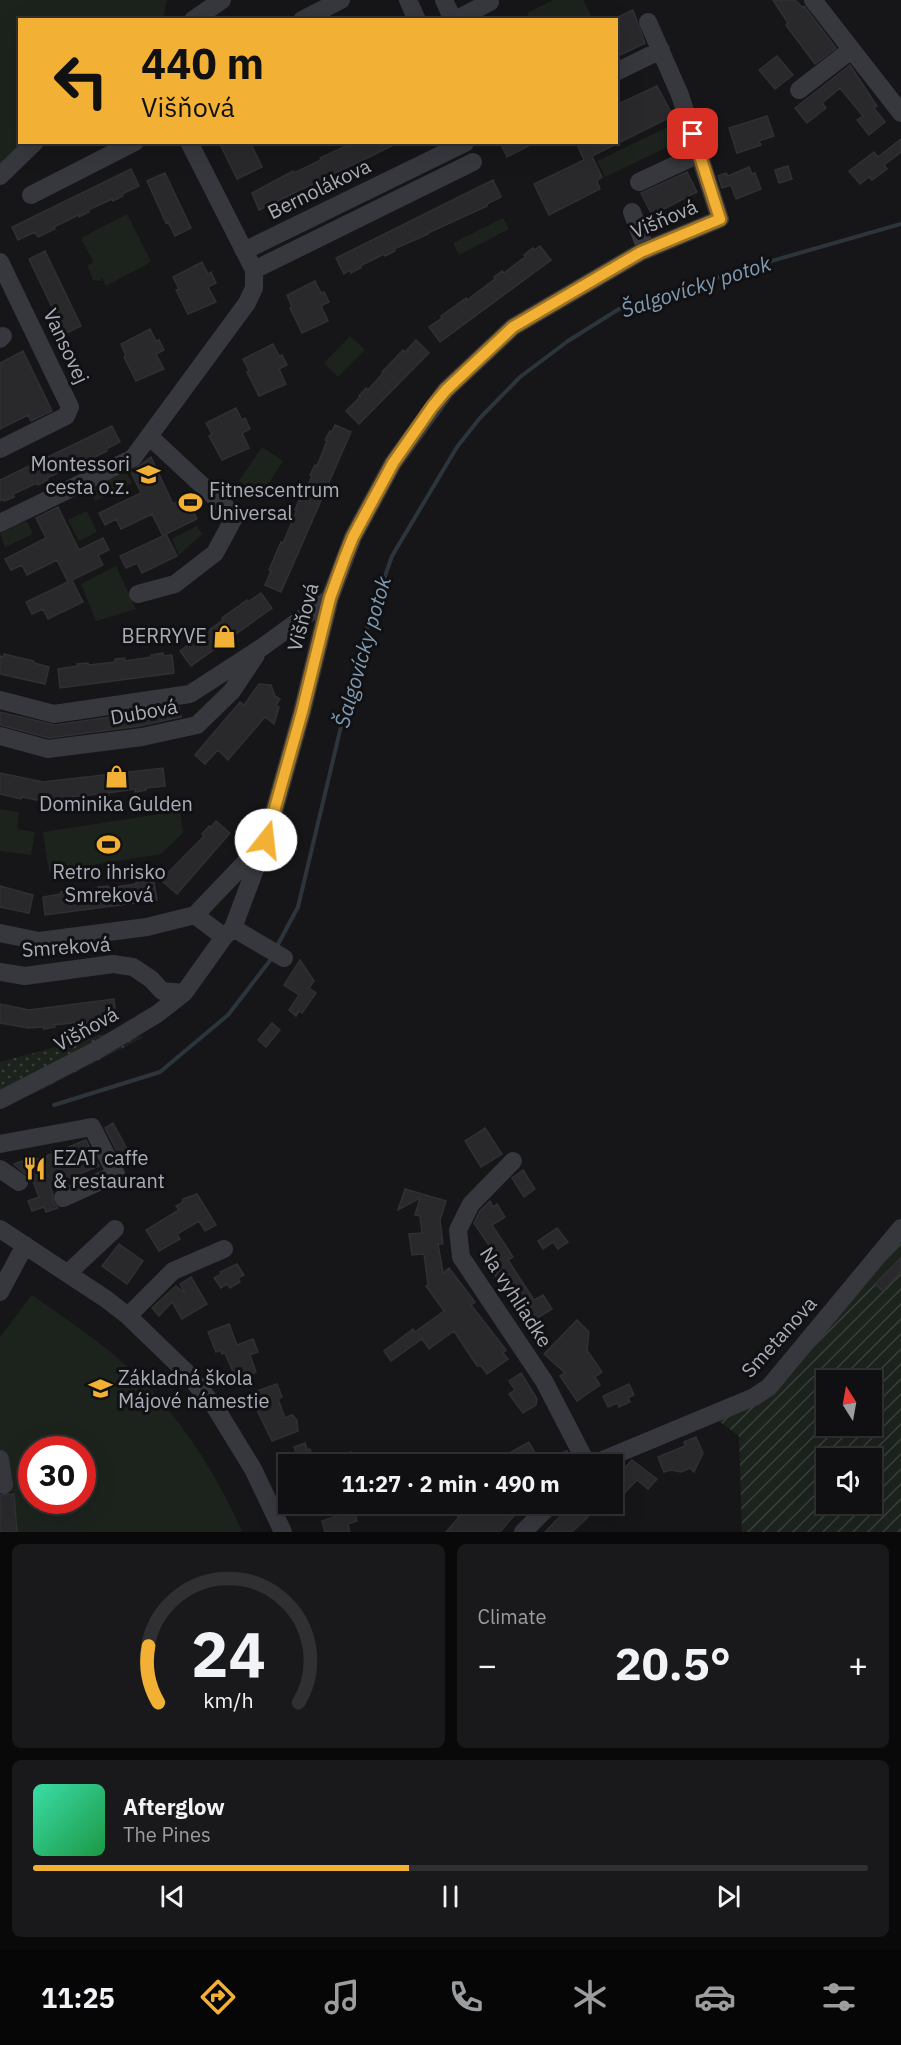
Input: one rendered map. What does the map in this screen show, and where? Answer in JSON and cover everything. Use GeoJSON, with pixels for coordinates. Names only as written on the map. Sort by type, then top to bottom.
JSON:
{"type":"FeatureCollection","features":[{"type":"Feature","properties":{"kind":"street"},"geometry":{"type":"LineString","coordinates":[[196,18],[222,0]]}},
{"type":"Feature","properties":{"kind":"street"},"geometry":{"type":"LineString","coordinates":[[306,18],[341,0]]}},
{"type":"Feature","properties":{"kind":"street"},"geometry":{"type":"LineString","coordinates":[[408,0],[416,18]]}},
{"type":"Feature","properties":{"kind":"street"},"geometry":{"type":"LineString","coordinates":[[444,0],[453,18]]}},
{"type":"Feature","properties":{"kind":"street"},"geometry":{"type":"LineString","coordinates":[[458,18],[490,2],[489,0]]}},
{"type":"Feature","properties":{"kind":"street"},"geometry":{"type":"LineString","coordinates":[[813,0],[901,113]]}},
{"type":"Feature","properties":{"kind":"street","name":"Višňová"},"geometry":{"type":"LineString","coordinates":[[0,1100],[97,1050],[157,1014],[184,993],[229,932],[266,840],[302,712],[330,598],[353,537],[393,463],[446,390],[513,327],[646,250],[720,219],[680,95],[648,22]]}},
{"type":"Feature","properties":{"kind":"street"},"geometry":{"type":"LineString","coordinates":[[618,71],[661,50]]}},
{"type":"Feature","properties":{"kind":"street"},"geometry":{"type":"LineString","coordinates":[[800,90],[851,50]]}},
{"type":"Feature","properties":{"kind":"street"},"geometry":{"type":"LineString","coordinates":[[0,176],[33,144]]}},
{"type":"Feature","properties":{"kind":"street"},"geometry":{"type":"LineString","coordinates":[[31,195],[131,144]]}},
{"type":"Feature","properties":{"kind":"street","name":"Bernolákova"},"geometry":{"type":"LineString","coordinates":[[244,251],[463,144]]}},
{"type":"Feature","properties":{"kind":"street"},"geometry":{"type":"LineString","coordinates":[[0,523],[133,458],[247,303],[254,288],[254,270],[196,145]]}},
{"type":"Feature","properties":{"kind":"street"},"geometry":{"type":"LineString","coordinates":[[639,182],[699,154]]}},
{"type":"Feature","properties":{"kind":"street"},"geometry":{"type":"LineString","coordinates":[[254,270],[473,162]]}},
{"type":"Feature","properties":{"kind":"street"},"geometry":{"type":"LineString","coordinates":[[632,212],[646,250]]}},
{"type":"Feature","properties":{"kind":"street","name":"Vansovej"},"geometry":{"type":"LineString","coordinates":[[0,262],[70,407],[66,416],[0,449]]}},
{"type":"Feature","properties":{"kind":"street"},"geometry":{"type":"LineString","coordinates":[[138,594],[175,584],[215,553],[236,516],[149,436]]}},
{"type":"Feature","properties":{"kind":"street","name":"Dubová"},"geometry":{"type":"LineString","coordinates":[[0,700],[54,714],[190,694],[261,648],[330,598]]}},
{"type":"Feature","properties":{"kind":"street","name":"Dubová"},"geometry":{"type":"LineString","coordinates":[[0,736],[48,749],[142,737],[197,725],[232,691],[261,648]]}},
{"type":"Feature","properties":{"kind":"street"},"geometry":{"type":"LineString","coordinates":[[266,840],[195,915],[277,954]]}},
{"type":"Feature","properties":{"kind":"street","name":"Smreková"},"geometry":{"type":"LineString","coordinates":[[0,933],[39,941],[147,927],[195,915]]}},
{"type":"Feature","properties":{"kind":"street","name":"Smreková"},"geometry":{"type":"LineString","coordinates":[[0,972],[25,976],[113,964],[133,967],[151,979],[162,991]]}},
{"type":"Feature","properties":{"kind":"street"},"geometry":{"type":"LineString","coordinates":[[157,1014],[162,991],[184,993]]}},
{"type":"Feature","properties":{"kind":"street"},"geometry":{"type":"LineString","coordinates":[[0,1144],[92,1127],[116,1174],[63,1198]]}},
{"type":"Feature","properties":{"kind":"street","name":"Na vyhliadke"},"geometry":{"type":"LineString","coordinates":[[513,1161],[471,1204],[458,1230],[461,1257],[544,1381],[583,1454]]}},
{"type":"Feature","properties":{"kind":"street"},"geometry":{"type":"LineString","coordinates":[[0,1169],[19,1182]]}},
{"type":"Feature","properties":{"kind":"street","name":"Smetanova"},"geometry":{"type":"LineString","coordinates":[[618,1454],[754,1397],[769,1387],[901,1228]]}},
{"type":"Feature","properties":{"kind":"street"},"geometry":{"type":"LineString","coordinates":[[0,1229],[68,1273],[128,1316],[186,1372],[215,1407],[253,1469],[283,1532]]}},
{"type":"Feature","properties":{"kind":"street"},"geometry":{"type":"LineString","coordinates":[[68,1273],[115,1229]]}},
{"type":"Feature","properties":{"kind":"street"},"geometry":{"type":"LineString","coordinates":[[0,1292],[25,1245]]}},
{"type":"Feature","properties":{"kind":"street"},"geometry":{"type":"LineString","coordinates":[[128,1316],[173,1271],[224,1249]]}},
{"type":"Feature","properties":{"kind":"street"},"geometry":{"type":"LineString","coordinates":[[0,1459],[4,1485]]}},
{"type":"Feature","properties":{"kind":"street"},"geometry":{"type":"LineString","coordinates":[[523,1532],[541,1514]]}},
{"type":"Feature","properties":{"kind":"shaded area"},"geometry":{"type":"Polygon","coordinates":[[[0,0],[167,0],[163,18],[18,18],[18,144],[32,144],[0,176],[0,0]]]}},
{"type":"Feature","properties":{"kind":"shaded area"},"geometry":{"type":"Polygon","coordinates":[[[553,0],[583,0],[592,18],[530,18],[527,13],[553,0]]]}},
{"type":"Feature","properties":{"kind":"shaded area"},"geometry":{"type":"Polygon","coordinates":[[[672,125],[680,141],[605,177],[597,161],[672,125]]]}},
{"type":"Feature","properties":{"kind":"shaded area"},"geometry":{"type":"Polygon","coordinates":[[[127,214],[151,262],[106,286],[102,277],[100,281],[93,280],[88,267],[89,264],[94,263],[81,238],[127,214]]]}},
{"type":"Feature","properties":{"kind":"shaded area"},"geometry":{"type":"Polygon","coordinates":[[[503,218],[509,229],[459,255],[453,243],[503,218]]]}},
{"type":"Feature","properties":{"kind":"shaded area"},"geometry":{"type":"Polygon","coordinates":[[[350,336],[365,350],[338,377],[324,363],[350,336]]]}},
{"type":"Feature","properties":{"kind":"shaded area"},"geometry":{"type":"Polygon","coordinates":[[[262,447],[283,461],[261,495],[239,481],[262,447]]]}},
{"type":"Feature","properties":{"kind":"shaded area"},"geometry":{"type":"Polygon","coordinates":[[[126,472],[132,483],[95,501],[89,489],[126,472]]]}},
{"type":"Feature","properties":{"kind":"shaded area"},"geometry":{"type":"Polygon","coordinates":[[[87,511],[97,532],[79,541],[68,520],[87,511]]]}},
{"type":"Feature","properties":{"kind":"shaded area"},"geometry":{"type":"Polygon","coordinates":[[[27,521],[33,534],[5,547],[0,533],[27,521]]]}},
{"type":"Feature","properties":{"kind":"shaded area"},"geometry":{"type":"Polygon","coordinates":[[[197,526],[202,534],[179,555],[172,539],[197,526]]]}},
{"type":"Feature","properties":{"kind":"shaded area"},"geometry":{"type":"Polygon","coordinates":[[[116,566],[136,609],[96,621],[81,584],[116,566]]]}},
{"type":"Feature","properties":{"kind":"shaded area"},"geometry":{"type":"Polygon","coordinates":[[[0,809],[19,812],[17,829],[35,832],[31,855],[0,851],[0,809]]]}},
{"type":"Feature","properties":{"kind":"shaded area","name":"Retro ihrisko Smreková"},"geometry":{"type":"Polygon","coordinates":[[[180,811],[183,833],[161,854],[49,872],[43,832],[180,811]]]}},
{"type":"Feature","properties":{"kind":"shaded area"},"geometry":{"type":"Polygon","coordinates":[[[112,1032],[144,1037],[35,1093],[0,1106],[0,1062],[112,1032]]]}},
{"type":"Feature","properties":{"kind":"shaded area"},"geometry":{"type":"Polygon","coordinates":[[[901,1219],[901,1532],[742,1532],[739,1436],[716,1419],[756,1399],[901,1219]]]}},
{"type":"Feature","properties":{"kind":"shaded area","name":"Základná škola Májové námestie"},"geometry":{"type":"Polygon","coordinates":[[[32,1295],[108,1350],[131,1370],[164,1405],[195,1445],[221,1489],[242,1532],[17,1532],[14,1494],[4,1485],[0,1459],[0,1337],[32,1295]]]}},
{"type":"Feature","properties":{"kind":"building"},"geometry":{"type":"Polygon","coordinates":[[[773,0],[795,0],[802,7],[804,6],[836,48],[815,64],[786,25],[788,23],[773,0]]]}},
{"type":"Feature","properties":{"kind":"building"},"geometry":{"type":"Polygon","coordinates":[[[633,10],[645,43],[618,56],[618,18],[616,18],[633,10]]]}},
{"type":"Feature","properties":{"kind":"building"},"geometry":{"type":"Polygon","coordinates":[[[777,56],[793,75],[775,89],[759,70],[777,56]]]}},
{"type":"Feature","properties":{"kind":"building"},"geometry":{"type":"Polygon","coordinates":[[[850,65],[877,106],[874,108],[885,122],[869,135],[857,120],[863,116],[840,88],[822,103],[826,108],[807,123],[795,108],[850,65]]]}},
{"type":"Feature","properties":{"kind":"building"},"geometry":{"type":"Polygon","coordinates":[[[657,86],[673,116],[618,143],[618,104],[657,86]]]}},
{"type":"Feature","properties":{"kind":"building"},"geometry":{"type":"Polygon","coordinates":[[[767,116],[774,136],[759,141],[761,145],[737,153],[729,128],[767,116]]]}},
{"type":"Feature","properties":{"kind":"building"},"geometry":{"type":"Polygon","coordinates":[[[901,139],[901,152],[884,165],[887,169],[872,180],[869,177],[860,184],[849,171],[874,152],[878,157],[901,139]]]}},
{"type":"Feature","properties":{"kind":"building"},"geometry":{"type":"Polygon","coordinates":[[[220,144],[251,144],[262,167],[237,179],[220,144]]]}},
{"type":"Feature","properties":{"kind":"building"},"geometry":{"type":"Polygon","coordinates":[[[354,144],[396,144],[259,210],[252,193],[293,171],[294,173],[321,160],[320,158],[354,144]]]}},
{"type":"Feature","properties":{"kind":"building"},"geometry":{"type":"Polygon","coordinates":[[[501,144],[532,144],[507,157],[501,144]]]}},
{"type":"Feature","properties":{"kind":"building"},"geometry":{"type":"Polygon","coordinates":[[[577,144],[616,144],[592,156],[602,177],[597,181],[600,189],[549,215],[534,184],[584,160],[577,144]]]}},
{"type":"Feature","properties":{"kind":"building"},"geometry":{"type":"Polygon","coordinates":[[[788,166],[792,179],[779,183],[775,170],[788,166]]]}},
{"type":"Feature","properties":{"kind":"building"},"geometry":{"type":"Polygon","coordinates":[[[749,167],[752,174],[755,173],[761,189],[736,199],[731,185],[722,188],[718,176],[726,173],[728,176],[749,167]]]}},
{"type":"Feature","properties":{"kind":"building"},"geometry":{"type":"Polygon","coordinates":[[[131,169],[139,186],[38,237],[35,232],[18,240],[12,227],[131,169]]]}},
{"type":"Feature","properties":{"kind":"building"},"geometry":{"type":"Polygon","coordinates":[[[687,172],[697,192],[652,215],[641,193],[687,172]]]}},
{"type":"Feature","properties":{"kind":"building"},"geometry":{"type":"Polygon","coordinates":[[[165,173],[191,228],[175,236],[168,222],[166,223],[147,181],[165,173]]]}},
{"type":"Feature","properties":{"kind":"building"},"geometry":{"type":"Polygon","coordinates":[[[493,180],[501,197],[487,206],[394,249],[395,251],[360,266],[361,268],[351,273],[350,270],[344,274],[336,258],[493,180]]]}},
{"type":"Feature","properties":{"kind":"building"},"geometry":{"type":"Polygon","coordinates":[[[540,246],[551,260],[440,342],[429,327],[442,318],[441,316],[495,279],[494,277],[502,271],[504,273],[533,248],[534,250],[540,246]]]}},
{"type":"Feature","properties":{"kind":"building"},"geometry":{"type":"Polygon","coordinates":[[[45,251],[81,326],[65,334],[29,259],[45,251]]]}},
{"type":"Feature","properties":{"kind":"building"},"geometry":{"type":"Polygon","coordinates":[[[202,262],[208,274],[211,272],[216,283],[208,287],[216,302],[188,314],[176,290],[179,289],[173,277],[202,262]]]}},
{"type":"Feature","properties":{"kind":"building"},"geometry":{"type":"Polygon","coordinates":[[[315,281],[329,302],[321,306],[328,321],[302,333],[290,308],[292,307],[287,295],[315,281]]]}},
{"type":"Feature","properties":{"kind":"building"},"geometry":{"type":"Polygon","coordinates":[[[150,329],[164,350],[156,354],[164,369],[136,381],[124,357],[126,356],[121,344],[150,329]]]}},
{"type":"Feature","properties":{"kind":"building"},"geometry":{"type":"Polygon","coordinates":[[[416,340],[429,353],[359,424],[346,411],[403,350],[405,352],[416,340]]]}},
{"type":"Feature","properties":{"kind":"building"},"geometry":{"type":"Polygon","coordinates":[[[273,344],[287,365],[279,369],[286,384],[259,396],[243,359],[273,344]]]}},
{"type":"Feature","properties":{"kind":"building"},"geometry":{"type":"Polygon","coordinates":[[[23,351],[52,411],[31,421],[28,415],[0,429],[0,363],[23,351]]]}},
{"type":"Feature","properties":{"kind":"building"},"geometry":{"type":"Polygon","coordinates":[[[236,408],[242,420],[245,418],[250,429],[242,433],[249,448],[222,460],[209,436],[212,434],[206,423],[236,408]]]}},
{"type":"Feature","properties":{"kind":"building"},"geometry":{"type":"Polygon","coordinates":[[[335,425],[351,432],[281,592],[265,585],[271,571],[269,570],[281,542],[283,543],[299,500],[301,501],[312,476],[310,475],[315,465],[317,466],[327,441],[325,440],[335,425]]]}},
{"type":"Feature","properties":{"kind":"building"},"geometry":{"type":"Polygon","coordinates":[[[112,426],[120,442],[106,449],[107,451],[47,478],[48,480],[38,485],[37,483],[13,494],[14,497],[0,501],[0,480],[112,426]]]}},
{"type":"Feature","properties":{"kind":"building"},"geometry":{"type":"Polygon","coordinates":[[[151,457],[173,504],[194,494],[203,504],[192,509],[197,519],[166,534],[177,556],[142,573],[137,563],[126,568],[120,556],[163,536],[152,514],[121,529],[116,519],[105,525],[99,513],[141,493],[131,472],[151,457]]]}},
{"type":"Feature","properties":{"kind":"building"},"geometry":{"type":"Polygon","coordinates":[[[58,507],[79,550],[103,538],[109,550],[98,555],[103,565],[72,580],[83,602],[48,619],[43,609],[32,614],[26,602],[68,582],[57,560],[27,575],[22,565],[11,570],[5,559],[46,538],[36,518],[58,507]]]}},
{"type":"Feature","properties":{"kind":"building"},"geometry":{"type":"Polygon","coordinates":[[[261,593],[272,608],[191,666],[180,651],[196,639],[195,637],[204,631],[205,633],[247,600],[248,602],[261,593]]]}},
{"type":"Feature","properties":{"kind":"building"},"geometry":{"type":"Polygon","coordinates":[[[163,653],[163,656],[172,655],[174,673],[60,688],[58,669],[78,666],[77,664],[115,662],[115,659],[125,658],[125,661],[152,657],[151,655],[163,653]]]}},
{"type":"Feature","properties":{"kind":"building"},"geometry":{"type":"Polygon","coordinates":[[[4,654],[49,667],[45,684],[0,674],[0,656],[3,657],[4,654]]]}},
{"type":"Feature","properties":{"kind":"building"},"geometry":{"type":"Polygon","coordinates":[[[259,684],[271,685],[275,696],[280,699],[276,705],[279,707],[274,724],[265,717],[228,760],[218,750],[205,764],[195,755],[240,702],[244,705],[259,684]]]}},
{"type":"Feature","properties":{"kind":"building"},"geometry":{"type":"Polygon","coordinates":[[[179,707],[181,717],[140,726],[49,738],[0,725],[0,712],[55,725],[179,707]]]}},
{"type":"Feature","properties":{"kind":"building"},"geometry":{"type":"Polygon","coordinates":[[[163,768],[165,786],[135,792],[135,789],[108,793],[109,795],[71,797],[71,799],[60,801],[60,799],[41,801],[22,797],[21,799],[0,794],[0,773],[43,782],[163,768]]]}},
{"type":"Feature","properties":{"kind":"building"},"geometry":{"type":"Polygon","coordinates":[[[216,821],[230,833],[177,894],[161,880],[216,821]]]}},
{"type":"Feature","properties":{"kind":"building"},"geometry":{"type":"Polygon","coordinates":[[[146,881],[146,883],[154,882],[157,900],[45,915],[43,897],[61,894],[61,892],[70,891],[71,893],[146,881]]]}},
{"type":"Feature","properties":{"kind":"building"},"geometry":{"type":"Polygon","coordinates":[[[0,886],[33,895],[29,913],[0,907],[0,886]]]}},
{"type":"Feature","properties":{"kind":"building"},"geometry":{"type":"Polygon","coordinates":[[[300,960],[314,981],[309,988],[316,993],[302,1013],[299,1011],[296,1016],[289,1010],[299,995],[284,985],[300,960]]]}},
{"type":"Feature","properties":{"kind":"building"},"geometry":{"type":"Polygon","coordinates":[[[114,999],[116,1017],[108,1018],[109,1021],[54,1025],[55,1027],[44,1029],[44,1027],[28,1028],[0,1023],[0,1004],[29,1010],[114,999]]]}},
{"type":"Feature","properties":{"kind":"building"},"geometry":{"type":"Polygon","coordinates":[[[272,1023],[280,1030],[266,1047],[258,1040],[272,1023]]]}},
{"type":"Feature","properties":{"kind":"building"},"geometry":{"type":"Polygon","coordinates":[[[113,1123],[133,1160],[124,1165],[105,1128],[113,1123]]]}},
{"type":"Feature","properties":{"kind":"building"},"geometry":{"type":"Polygon","coordinates":[[[485,1128],[502,1154],[481,1167],[465,1141],[485,1128]]]}},
{"type":"Feature","properties":{"kind":"building"},"geometry":{"type":"Polygon","coordinates":[[[86,1140],[99,1166],[50,1186],[53,1202],[58,1208],[46,1212],[44,1207],[32,1211],[28,1201],[39,1197],[31,1176],[29,1177],[14,1164],[41,1158],[86,1140]]]}},
{"type":"Feature","properties":{"kind":"building"},"geometry":{"type":"Polygon","coordinates":[[[523,1170],[535,1189],[524,1197],[512,1178],[523,1170]]]}},
{"type":"Feature","properties":{"kind":"building"},"geometry":{"type":"Polygon","coordinates":[[[405,1189],[446,1201],[440,1220],[443,1244],[438,1244],[443,1273],[449,1268],[475,1302],[471,1305],[506,1350],[503,1353],[508,1359],[487,1374],[481,1366],[477,1366],[454,1331],[429,1349],[422,1339],[391,1361],[384,1351],[413,1329],[415,1332],[444,1311],[426,1286],[428,1285],[424,1254],[412,1255],[409,1234],[422,1233],[420,1216],[415,1215],[420,1198],[398,1210],[405,1189]]]}},
{"type":"Feature","properties":{"kind":"building"},"geometry":{"type":"Polygon","coordinates":[[[197,1194],[216,1225],[205,1231],[199,1221],[177,1234],[180,1239],[159,1251],[146,1230],[179,1210],[176,1206],[182,1203],[183,1199],[197,1194]]]}},
{"type":"Feature","properties":{"kind":"building"},"geometry":{"type":"Polygon","coordinates":[[[490,1201],[493,1207],[497,1204],[505,1217],[492,1225],[513,1257],[508,1260],[534,1300],[543,1295],[552,1309],[539,1317],[545,1325],[536,1331],[526,1317],[524,1318],[492,1271],[485,1267],[481,1253],[490,1247],[474,1223],[480,1211],[490,1201]]]}},
{"type":"Feature","properties":{"kind":"building"},"geometry":{"type":"Polygon","coordinates":[[[557,1228],[568,1242],[558,1249],[553,1242],[543,1249],[538,1241],[557,1228]]]}},
{"type":"Feature","properties":{"kind":"building"},"geometry":{"type":"Polygon","coordinates":[[[119,1244],[143,1261],[127,1284],[102,1266],[119,1244]]]}},
{"type":"Feature","properties":{"kind":"building"},"geometry":{"type":"Polygon","coordinates":[[[901,1258],[901,1271],[883,1291],[875,1284],[901,1258]]]}},
{"type":"Feature","properties":{"kind":"building"},"geometry":{"type":"Polygon","coordinates":[[[237,1264],[244,1275],[238,1278],[240,1282],[230,1288],[227,1284],[221,1288],[214,1278],[221,1274],[220,1272],[237,1264]]]}},
{"type":"Feature","properties":{"kind":"building"},"geometry":{"type":"Polygon","coordinates":[[[191,1277],[207,1304],[182,1319],[172,1302],[159,1316],[152,1308],[176,1286],[185,1293],[180,1284],[191,1277]]]}},
{"type":"Feature","properties":{"kind":"building"},"geometry":{"type":"Polygon","coordinates":[[[577,1320],[589,1332],[587,1350],[602,1372],[595,1377],[600,1385],[577,1401],[560,1376],[565,1373],[544,1354],[577,1320]]]}},
{"type":"Feature","properties":{"kind":"building"},"geometry":{"type":"Polygon","coordinates":[[[229,1324],[237,1345],[253,1339],[258,1352],[250,1355],[256,1372],[247,1377],[236,1379],[225,1353],[222,1354],[221,1350],[216,1352],[208,1332],[229,1324]]]}},
{"type":"Feature","properties":{"kind":"building"},"geometry":{"type":"Polygon","coordinates":[[[521,1373],[537,1399],[536,1405],[523,1413],[509,1394],[515,1390],[509,1381],[521,1373]]]}},
{"type":"Feature","properties":{"kind":"building"},"geometry":{"type":"Polygon","coordinates":[[[277,1384],[282,1397],[278,1399],[285,1418],[292,1415],[297,1420],[298,1431],[272,1441],[251,1393],[277,1384]]]}},
{"type":"Feature","properties":{"kind":"building"},"geometry":{"type":"Polygon","coordinates":[[[629,1384],[634,1395],[628,1398],[630,1402],[619,1407],[617,1403],[608,1407],[603,1396],[629,1384]]]}},
{"type":"Feature","properties":{"kind":"building"},"geometry":{"type":"Polygon","coordinates":[[[696,1437],[703,1453],[694,1472],[690,1468],[681,1472],[671,1470],[664,1472],[658,1457],[685,1446],[684,1442],[696,1437]]]}},
{"type":"Feature","properties":{"kind":"building"},"geometry":{"type":"Polygon","coordinates":[[[529,1442],[536,1454],[512,1454],[511,1452],[529,1442]]]}},
{"type":"Feature","properties":{"kind":"building"},"geometry":{"type":"Polygon","coordinates":[[[305,1443],[307,1450],[310,1449],[312,1454],[296,1454],[294,1447],[305,1443]]]}},
{"type":"Feature","properties":{"kind":"building"},"geometry":{"type":"Polygon","coordinates":[[[632,1460],[657,1479],[648,1489],[637,1480],[623,1495],[623,1470],[632,1460]]]}},
{"type":"Feature","properties":{"kind":"building"},"geometry":{"type":"Polygon","coordinates":[[[14,1494],[17,1532],[0,1532],[0,1495],[14,1494]]]}},
{"type":"Feature","properties":{"kind":"building"},"geometry":{"type":"Polygon","coordinates":[[[342,1514],[355,1514],[357,1521],[348,1524],[350,1532],[325,1532],[322,1521],[342,1514]]]}},
{"type":"Feature","properties":{"kind":"building"},"geometry":{"type":"Polygon","coordinates":[[[516,1514],[500,1532],[446,1532],[459,1517],[456,1515],[516,1514]]]}},
{"type":"Feature","properties":{"kind":"building"},"geometry":{"type":"Polygon","coordinates":[[[562,1514],[585,1514],[588,1517],[572,1532],[545,1532],[562,1514]]]}},
{"type":"Feature","properties":{"kind":"waterway","name":"Šalgovícky potok"},"geometry":{"type":"LineString","coordinates":[[276,948],[298,907],[359,651],[392,556],[457,447],[480,418],[520,377],[568,341],[619,309],[754,266],[901,224]]}},
{"type":"Feature","properties":{"kind":"waterway","name":"Šalgovícky potok"},"geometry":{"type":"LineString","coordinates":[[54,1105],[160,1072],[228,1015],[272,958]]}},
{"type":"Feature","properties":{"kind":"place","name":"Montessori cesta o.z."},"geometry":{"type":"Point","coordinates":[148,475]}},
{"type":"Feature","properties":{"kind":"place","name":"Fitnescentrum Universal"},"geometry":{"type":"Point","coordinates":[191,502]}},
{"type":"Feature","properties":{"kind":"place","name":"BERRYVE"},"geometry":{"type":"Point","coordinates":[225,636]}},
{"type":"Feature","properties":{"kind":"place","name":"Dominika Gulden"},"geometry":{"type":"Point","coordinates":[116,777]}},
{"type":"Feature","properties":{"kind":"place","name":"Retro ihrisko Smreková"},"geometry":{"type":"Point","coordinates":[109,844]}},
{"type":"Feature","properties":{"kind":"place","name":"EZAT caffe & restaurant"},"geometry":{"type":"Point","coordinates":[35,1169]}},
{"type":"Feature","properties":{"kind":"place","name":"Základná škola Májové námestie"},"geometry":{"type":"Point","coordinates":[100,1389]}},
{"type":"Feature","properties":{"kind":"route"},"geometry":{"type":"LineString","coordinates":[[266,840],[302,712],[330,598],[353,537],[393,463],[446,390],[513,327],[641,252],[720,219],[693,134]]}}]}
